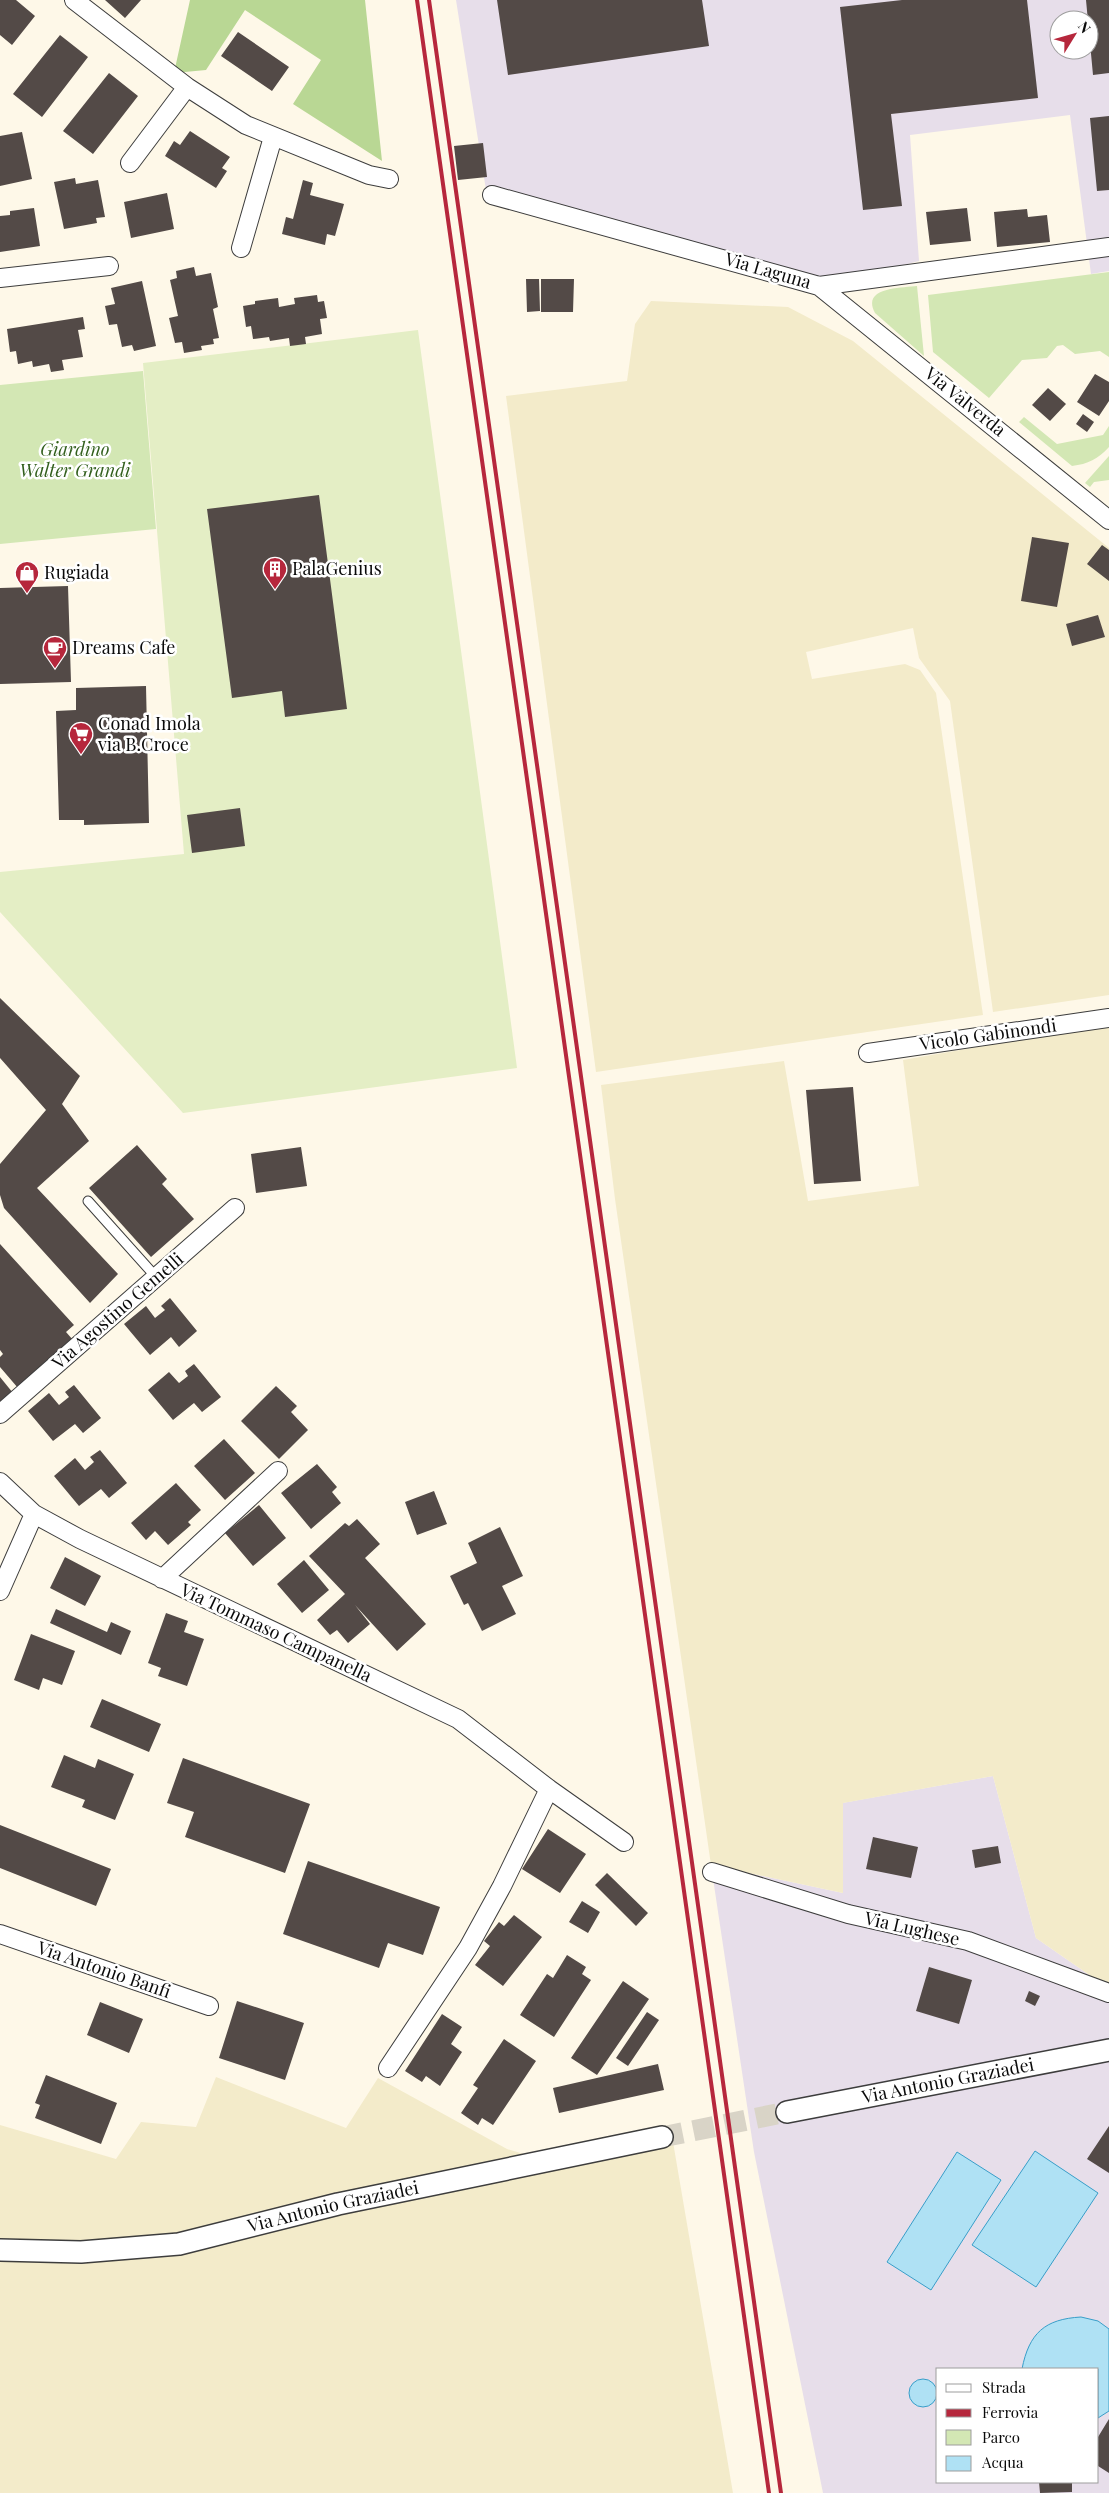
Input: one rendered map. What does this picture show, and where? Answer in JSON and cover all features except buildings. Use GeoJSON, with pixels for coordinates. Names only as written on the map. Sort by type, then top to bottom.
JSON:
{"type":"FeatureCollection","features":[{"type":"Feature","properties":{"kind":"street"},"geometry":{"type":"LineString","coordinates":[[74,0],[186,87],[246,125],[370,175],[389,179]]}},
{"type":"Feature","properties":{"kind":"street"},"geometry":{"type":"LineString","coordinates":[[130,163],[186,87]]}},
{"type":"Feature","properties":{"kind":"street"},"geometry":{"type":"LineString","coordinates":[[241,248],[272,137]]}},
{"type":"Feature","properties":{"kind":"street","name":"Via Laguna"},"geometry":{"type":"LineString","coordinates":[[492,195],[819,286],[1109,247]]}},
{"type":"Feature","properties":{"kind":"street"},"geometry":{"type":"LineString","coordinates":[[0,278],[109,266]]}},
{"type":"Feature","properties":{"kind":"street","name":"Via Valverda"},"geometry":{"type":"LineString","coordinates":[[819,286],[1109,520]]}},
{"type":"Feature","properties":{"kind":"street","name":"Vicolo Gabinondi"},"geometry":{"type":"LineString","coordinates":[[868,1053],[1109,1018]]}},
{"type":"Feature","properties":{"kind":"street","name":"Via Agostino Gemelli"},"geometry":{"type":"LineString","coordinates":[[0,1414],[235,1208]]}},
{"type":"Feature","properties":{"kind":"street"},"geometry":{"type":"LineString","coordinates":[[162,1578],[278,1471]]}},
{"type":"Feature","properties":{"kind":"street","name":"Via Tommaso Campanella"},"geometry":{"type":"LineString","coordinates":[[0,1482],[34,1514],[162,1578],[458,1719],[550,1790],[624,1842]]}},
{"type":"Feature","properties":{"kind":"street"},"geometry":{"type":"LineString","coordinates":[[0,1591],[34,1514]]}},
{"type":"Feature","properties":{"kind":"street"},"geometry":{"type":"LineString","coordinates":[[388,2068],[468,1948],[502,1886],[550,1790]]}},
{"type":"Feature","properties":{"kind":"street","name":"Via Lughese"},"geometry":{"type":"LineString","coordinates":[[712,1872],[848,1914],[968,1941],[1109,1993]]}},
{"type":"Feature","properties":{"kind":"street","name":"Via Antonio Banfi"},"geometry":{"type":"LineString","coordinates":[[0,1934],[209,2006]]}},
{"type":"Feature","properties":{"kind":"street","name":"Via Antonio Graziadei"},"geometry":{"type":"LineString","coordinates":[[787,2112],[1109,2050]]}},
{"type":"Feature","properties":{"kind":"street","name":"Via Antonio Graziadei"},"geometry":{"type":"LineString","coordinates":[[0,2250],[81,2252],[179,2244],[338,2204],[662,2137]]}},
{"type":"Feature","properties":{"kind":"lane"},"geometry":{"type":"LineString","coordinates":[[88,1201],[156,1277]]}},
{"type":"Feature","properties":{"kind":"shaded area"},"geometry":{"type":"Polygon","coordinates":[[[456,0],[1109,0],[1109,271],[1091,274],[1070,115],[910,135],[919,261],[831,284],[486,190],[456,0]]]}},
{"type":"Feature","properties":{"kind":"shaded area"},"geometry":{"type":"Polygon","coordinates":[[[651,301],[788,307],[853,341],[1109,548],[1109,995],[993,1012],[950,701],[919,658],[913,628],[806,652],[812,679],[905,664],[920,670],[936,693],[983,1015],[596,1072],[506,396],[627,381],[635,324],[651,301]]]}},
{"type":"Feature","properties":{"kind":"shaded area"},"geometry":{"type":"Polygon","coordinates":[[[1109,1024],[1109,1983],[1098,1981],[1036,1938],[993,1776],[843,1803],[843,1893],[711,1865],[615,1199],[601,1085],[784,1061],[808,1201],[919,1186],[903,1060],[1109,1024]]]}},
{"type":"Feature","properties":{"kind":"shaded area"},"geometry":{"type":"Polygon","coordinates":[[[993,1776],[1036,1938],[1098,1981],[1109,1983],[1109,2493],[823,2493],[754,2152],[711,1865],[843,1893],[842,1803],[993,1776]]]}},
{"type":"Feature","properties":{"kind":"shaded area"},"geometry":{"type":"Polygon","coordinates":[[[216,2077],[346,2128],[378,2078],[507,2149],[557,2164],[673,2142],[733,2493],[0,2493],[0,2125],[116,2159],[141,2122],[196,2127],[216,2077]]]}},
{"type":"Feature","properties":{"kind":"green space"},"geometry":{"type":"Polygon","coordinates":[[[190,0],[365,0],[382,161],[293,104],[321,60],[245,10],[206,70],[174,73],[190,0]]]}},
{"type":"Feature","properties":{"kind":"green space"},"geometry":{"type":"Polygon","coordinates":[[[1109,272],[1109,357],[1100,351],[1075,354],[1063,345],[1057,346],[1047,358],[1022,360],[989,398],[933,352],[928,295],[1109,272]]]}},
{"type":"Feature","properties":{"kind":"green space"},"geometry":{"type":"Polygon","coordinates":[[[917,286],[924,356],[875,313],[872,304],[873,298],[885,290],[917,286]]]}},
{"type":"Feature","properties":{"kind":"green space"},"geometry":{"type":"Polygon","coordinates":[[[418,330],[517,1068],[183,1113],[0,912],[0,872],[184,854],[143,363],[418,330]]]}},
{"type":"Feature","properties":{"kind":"green space","name":"Giardino Walter Grandi"},"geometry":{"type":"Polygon","coordinates":[[[143,371],[156,529],[0,544],[0,385],[143,371]]]}},
{"type":"Feature","properties":{"kind":"green space"},"geometry":{"type":"Polygon","coordinates":[[[1024,417],[1057,444],[1103,435],[1109,426],[1109,447],[1092,460],[1072,466],[1019,422],[1024,417]]]}},
{"type":"Feature","properties":{"kind":"green space"},"geometry":{"type":"Polygon","coordinates":[[[1109,456],[1109,480],[1094,482],[1090,487],[1085,483],[1109,456]]]}},
{"type":"Feature","properties":{"kind":"water"},"geometry":{"type":"Polygon","coordinates":[[[1035,2151],[1098,2193],[1036,2287],[972,2245],[1035,2151]]]}},
{"type":"Feature","properties":{"kind":"water"},"geometry":{"type":"Polygon","coordinates":[[[957,2152],[1001,2180],[931,2290],[887,2262],[957,2152]]]}},
{"type":"Feature","properties":{"kind":"water"},"geometry":{"type":"Polygon","coordinates":[[[1081,2317],[1098,2321],[1109,2329],[1109,2411],[1099,2417],[1099,2368],[1022,2368],[1034,2337],[1048,2325],[1068,2318],[1081,2317]]]}},
{"type":"Feature","properties":{"kind":"water"},"geometry":{"type":"Polygon","coordinates":[[[923,2379],[933,2383],[936,2388],[936,2398],[933,2403],[923,2407],[913,2403],[909,2393],[913,2383],[923,2379]]]}},
{"type":"Feature","properties":{"kind":"tunnel"},"geometry":{"type":"LineString","coordinates":[[662,2137],[787,2112]]}},
{"type":"Feature","properties":{"kind":"railway"},"geometry":{"type":"LineString","coordinates":[[417,0],[769,2493]]}},
{"type":"Feature","properties":{"kind":"railway"},"geometry":{"type":"LineString","coordinates":[[429,0],[781,2493]]}},
{"type":"Feature","properties":{"kind":"place","name":"PalaGenius"},"geometry":{"type":"Point","coordinates":[275,590]}},
{"type":"Feature","properties":{"kind":"place","name":"Rugiada"},"geometry":{"type":"Point","coordinates":[27,594]}},
{"type":"Feature","properties":{"kind":"place","name":"Dreams Cafe"},"geometry":{"type":"Point","coordinates":[55,669]}},
{"type":"Feature","properties":{"kind":"place","name":"Conad Imola via B.Croce"},"geometry":{"type":"Point","coordinates":[81,755]}}]}
